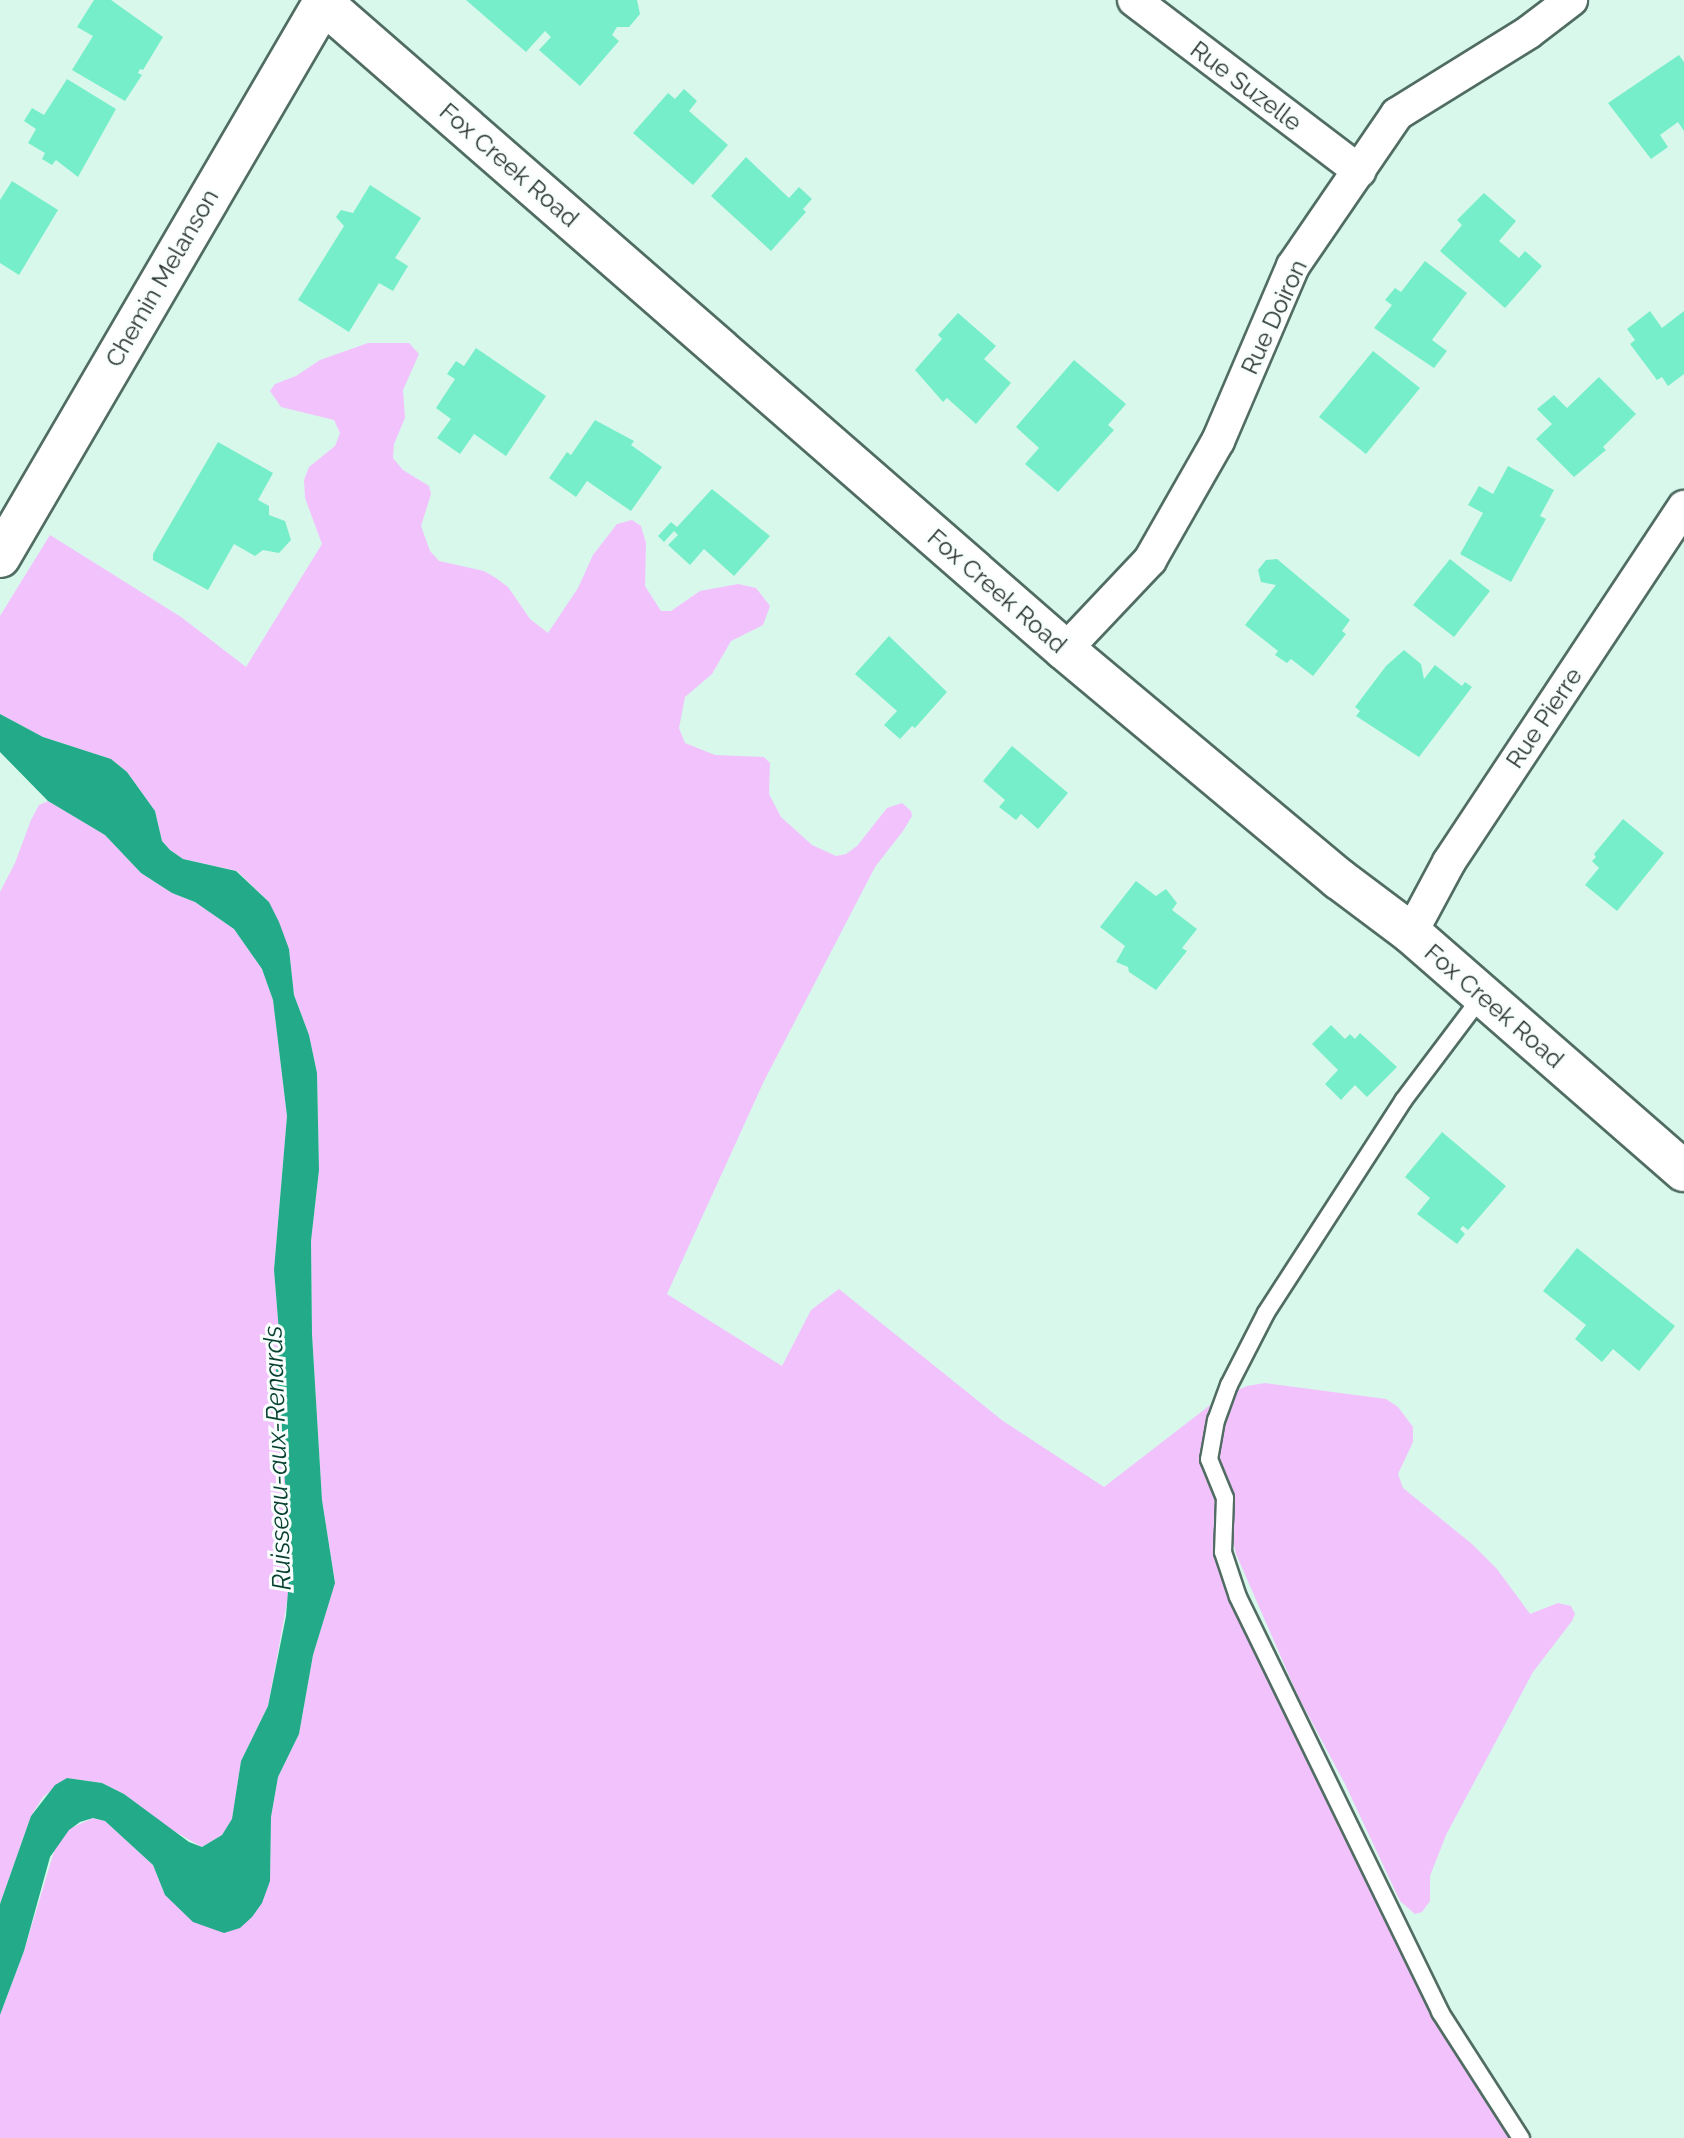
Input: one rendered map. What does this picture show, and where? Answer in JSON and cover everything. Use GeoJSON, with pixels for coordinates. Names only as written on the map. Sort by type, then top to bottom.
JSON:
{"type":"FeatureCollection","features":[{"type":"Feature","properties":{"kind":"street","name":"Rue Suzelle"},"geometry":{"type":"LineString","coordinates":[[1134,0],[1359,171]]}},
{"type":"Feature","properties":{"kind":"street","name":"Rue Doiron"},"geometry":{"type":"LineString","coordinates":[[1065,650],[1150,560],[1218,441],[1293,266],[1397,114],[1529,32],[1571,0]]}},
{"type":"Feature","properties":{"kind":"street","name":"Chemin Melanson"},"geometry":{"type":"LineString","coordinates":[[0,557],[322,1]]}},
{"type":"Feature","properties":{"kind":"street","name":"Fox Creek Road"},"geometry":{"type":"LineString","coordinates":[[322,1],[1065,650],[1339,879],[1411,933],[1684,1171]]}},
{"type":"Feature","properties":{"kind":"street","name":"Rue Pierre"},"geometry":{"type":"LineString","coordinates":[[1411,933],[1449,862],[1684,507]]}},
{"type":"Feature","properties":{"kind":"lane"},"geometry":{"type":"LineString","coordinates":[[1482,996],[1403,1101],[1266,1313],[1229,1385],[1216,1420],[1209,1459],[1224,1491],[1223,1552],[1238,1597],[1440,2012],[1521,2138]]}},
{"type":"Feature","properties":{"kind":"shaded area"},"geometry":{"type":"Polygon","coordinates":[[[368,343],[409,343],[419,354],[403,390],[405,418],[394,444],[393,458],[403,470],[429,486],[431,494],[421,526],[430,551],[439,561],[484,571],[496,578],[508,587],[530,619],[548,633],[578,588],[593,555],[617,524],[632,520],[641,526],[646,543],[645,586],[661,611],[671,611],[700,591],[738,584],[756,588],[770,606],[763,625],[731,641],[712,674],[685,697],[679,728],[685,743],[715,755],[764,757],[770,763],[769,794],[781,817],[812,845],[836,856],[846,854],[857,846],[887,808],[902,803],[911,811],[912,816],[903,831],[875,867],[764,1081],[667,1294],[782,1366],[811,1310],[839,1289],[1003,1421],[1104,1487],[1218,1399],[1247,1386],[1265,1383],[1386,1399],[1398,1407],[1413,1427],[1413,1442],[1398,1474],[1403,1488],[1472,1544],[1497,1569],[1530,1614],[1558,1603],[1571,1606],[1575,1614],[1572,1621],[1533,1672],[1446,1835],[1430,1876],[1430,1901],[1422,1912],[1415,1914],[1400,1901],[1345,1784],[1298,1696],[1236,1554],[1231,1532],[1233,1509],[1217,1530],[1244,1626],[1396,1944],[1435,2018],[1514,2138],[0,2138],[0,2015],[24,1951],[56,1845],[69,1829],[93,1818],[105,1821],[153,1865],[165,1895],[270,1881],[271,1817],[278,1777],[299,1734],[313,1655],[335,1582],[322,1500],[312,1334],[311,1241],[319,1170],[317,1073],[309,1035],[294,995],[289,949],[269,902],[237,871],[183,859],[170,850],[162,841],[155,811],[127,772],[111,759],[43,737],[0,714],[0,616],[50,535],[181,617],[246,667],[322,544],[305,498],[304,480],[309,467],[335,446],[340,433],[334,420],[281,407],[270,391],[275,384],[296,376],[320,360],[368,343]]]}},
{"type":"Feature","properties":{"kind":"shaded area"},"geometry":{"type":"Polygon","coordinates":[[[0,714],[43,737],[111,759],[127,772],[155,811],[162,841],[170,850],[183,859],[236,871],[269,902],[279,922],[289,949],[294,995],[309,1035],[317,1073],[319,1170],[311,1241],[312,1334],[322,1500],[335,1583],[313,1655],[299,1734],[278,1777],[271,1817],[270,1881],[262,1903],[252,1917],[240,1928],[224,1933],[193,1922],[165,1895],[153,1865],[105,1821],[93,1818],[80,1822],[69,1830],[50,1857],[24,1951],[0,2015],[0,1904],[31,1816],[55,1785],[67,1778],[102,1783],[124,1794],[189,1842],[202,1847],[222,1835],[232,1819],[241,1761],[268,1706],[286,1616],[291,1555],[276,1371],[279,1332],[274,1270],[287,1116],[273,1000],[262,969],[234,929],[195,902],[172,893],[141,873],[105,835],[48,801],[0,752],[0,714]]]}},
{"type":"Feature","properties":{"kind":"shaded area"},"geometry":{"type":"Polygon","coordinates":[[[48,801],[105,835],[141,873],[172,893],[195,902],[234,929],[262,969],[273,1000],[287,1116],[274,1270],[279,1332],[276,1371],[291,1555],[290,1586],[268,1706],[241,1761],[232,1820],[222,1835],[202,1847],[167,1827],[124,1794],[102,1783],[67,1778],[43,1797],[31,1816],[0,1904],[0,892],[31,820],[39,805],[48,801]]]}},
{"type":"Feature","properties":{"kind":"building"},"geometry":{"type":"Polygon","coordinates":[[[94,0],[111,0],[163,37],[143,70],[140,69],[138,73],[142,75],[125,101],[72,70],[93,36],[77,27],[94,0]]]}},
{"type":"Feature","properties":{"kind":"building"},"geometry":{"type":"Polygon","coordinates":[[[466,0],[637,0],[640,14],[629,27],[617,27],[612,35],[619,41],[580,86],[539,50],[551,37],[545,31],[526,52],[466,0]]]}},
{"type":"Feature","properties":{"kind":"building"},"geometry":{"type":"Polygon","coordinates":[[[1679,55],[1684,62],[1684,131],[1678,122],[1660,135],[1668,147],[1651,159],[1608,103],[1679,55]]]}},
{"type":"Feature","properties":{"kind":"building"},"geometry":{"type":"Polygon","coordinates":[[[67,79],[116,109],[78,177],[56,160],[52,165],[42,159],[45,153],[28,143],[36,129],[24,121],[32,108],[44,115],[67,79]]]}},
{"type":"Feature","properties":{"kind":"building"},"geometry":{"type":"Polygon","coordinates":[[[684,89],[697,101],[689,111],[728,145],[693,185],[633,133],[668,93],[675,99],[684,89]]]}},
{"type":"Feature","properties":{"kind":"building"},"geometry":{"type":"Polygon","coordinates":[[[746,157],[789,198],[799,187],[812,199],[803,209],[806,212],[771,251],[711,196],[746,157]]]}},
{"type":"Feature","properties":{"kind":"building"},"geometry":{"type":"Polygon","coordinates":[[[12,181],[58,210],[19,275],[0,263],[0,200],[12,181]]]}},
{"type":"Feature","properties":{"kind":"building"},"geometry":{"type":"Polygon","coordinates":[[[370,185],[421,218],[395,258],[408,266],[393,291],[379,283],[349,332],[298,300],[344,226],[336,217],[341,210],[353,213],[370,185]]]}},
{"type":"Feature","properties":{"kind":"building"},"geometry":{"type":"Polygon","coordinates":[[[1484,193],[1516,221],[1499,241],[1519,258],[1525,251],[1542,266],[1505,308],[1440,251],[1462,225],[1457,220],[1484,193]]]}},
{"type":"Feature","properties":{"kind":"building"},"geometry":{"type":"Polygon","coordinates":[[[1425,261],[1467,293],[1432,340],[1447,351],[1434,368],[1374,328],[1392,305],[1385,300],[1395,288],[1401,292],[1425,261]]]}},
{"type":"Feature","properties":{"kind":"building"},"geometry":{"type":"Polygon","coordinates":[[[1650,311],[1662,328],[1684,311],[1684,374],[1668,386],[1662,377],[1657,380],[1630,344],[1635,340],[1627,329],[1650,311]]]}},
{"type":"Feature","properties":{"kind":"building"},"geometry":{"type":"Polygon","coordinates":[[[958,313],[996,346],[984,359],[1011,383],[976,424],[947,398],[943,402],[915,370],[942,339],[938,335],[958,313]]]}},
{"type":"Feature","properties":{"kind":"building"},"geometry":{"type":"Polygon","coordinates":[[[476,348],[546,396],[506,456],[474,434],[460,454],[437,438],[451,419],[436,408],[455,379],[447,374],[456,361],[464,366],[476,348]]]}},
{"type":"Feature","properties":{"kind":"building"},"geometry":{"type":"Polygon","coordinates":[[[1373,351],[1420,388],[1366,454],[1319,417],[1373,351]]]}},
{"type":"Feature","properties":{"kind":"building"},"geometry":{"type":"Polygon","coordinates":[[[1074,360],[1126,404],[1108,425],[1114,430],[1058,492],[1025,464],[1039,448],[1016,427],[1074,360]]]}},
{"type":"Feature","properties":{"kind":"building"},"geometry":{"type":"Polygon","coordinates":[[[1599,377],[1636,414],[1603,447],[1606,450],[1574,477],[1536,439],[1552,424],[1537,409],[1554,395],[1567,408],[1599,377]]]}},
{"type":"Feature","properties":{"kind":"building"},"geometry":{"type":"Polygon","coordinates":[[[595,420],[634,441],[631,445],[662,467],[631,511],[587,481],[576,497],[549,478],[567,452],[571,455],[595,420]]]}},
{"type":"Feature","properties":{"kind":"building"},"geometry":{"type":"Polygon","coordinates":[[[218,442],[273,473],[258,500],[269,506],[269,515],[285,521],[291,540],[279,553],[263,550],[255,556],[234,544],[208,590],[153,560],[153,554],[218,442]]]}},
{"type":"Feature","properties":{"kind":"building"},"geometry":{"type":"Polygon","coordinates":[[[1508,466],[1554,490],[1540,516],[1546,519],[1511,582],[1460,554],[1483,513],[1468,505],[1479,486],[1493,494],[1508,466]]]}},
{"type":"Feature","properties":{"kind":"building"},"geometry":{"type":"Polygon","coordinates":[[[712,489],[770,536],[734,576],[704,549],[690,565],[668,545],[678,535],[674,531],[664,542],[658,536],[671,522],[677,527],[712,489]]]}},
{"type":"Feature","properties":{"kind":"building"},"geometry":{"type":"Polygon","coordinates":[[[1277,559],[1350,620],[1342,631],[1346,634],[1313,676],[1291,659],[1287,663],[1275,655],[1278,651],[1245,625],[1276,585],[1261,582],[1258,570],[1266,560],[1277,559]]]}},
{"type":"Feature","properties":{"kind":"building"},"geometry":{"type":"Polygon","coordinates":[[[1450,559],[1490,591],[1454,637],[1413,605],[1450,559]]]}},
{"type":"Feature","properties":{"kind":"building"},"geometry":{"type":"Polygon","coordinates":[[[889,636],[947,692],[915,728],[912,726],[900,739],[884,725],[897,711],[855,674],[889,636]]]}},
{"type":"Feature","properties":{"kind":"building"},"geometry":{"type":"Polygon","coordinates":[[[1404,650],[1421,664],[1424,679],[1435,665],[1462,686],[1465,682],[1472,687],[1419,757],[1356,716],[1360,711],[1355,707],[1386,666],[1404,650]]]}},
{"type":"Feature","properties":{"kind":"building"},"geometry":{"type":"Polygon","coordinates":[[[1012,746],[1068,793],[1038,829],[1021,814],[1016,820],[999,807],[1005,800],[983,781],[1012,746]]]}},
{"type":"Feature","properties":{"kind":"building"},"geometry":{"type":"Polygon","coordinates":[[[1623,819],[1664,853],[1617,911],[1585,885],[1599,868],[1592,861],[1596,857],[1594,854],[1623,819]]]}},
{"type":"Feature","properties":{"kind":"building"},"geometry":{"type":"Polygon","coordinates":[[[1136,881],[1156,896],[1166,889],[1177,903],[1172,910],[1197,929],[1182,948],[1187,951],[1156,990],[1129,972],[1128,967],[1116,962],[1125,946],[1100,927],[1136,881]]]}},
{"type":"Feature","properties":{"kind":"building"},"geometry":{"type":"Polygon","coordinates":[[[1331,1025],[1345,1039],[1350,1034],[1355,1039],[1360,1033],[1397,1067],[1367,1097],[1355,1085],[1341,1100],[1325,1084],[1338,1070],[1312,1044],[1331,1025]]]}},
{"type":"Feature","properties":{"kind":"building"},"geometry":{"type":"Polygon","coordinates":[[[1442,1132],[1506,1186],[1468,1230],[1463,1226],[1460,1229],[1465,1234],[1457,1244],[1417,1214],[1430,1198],[1405,1177],[1442,1132]]]}},
{"type":"Feature","properties":{"kind":"building"},"geometry":{"type":"Polygon","coordinates":[[[1577,1248],[1675,1326],[1639,1371],[1613,1349],[1602,1362],[1575,1339],[1586,1325],[1543,1291],[1577,1248]]]}},
{"type":"Feature","properties":{"kind":"water label","name":"Ruisseau-aux-Renards"},"geometry":{"type":"Point","coordinates":[278,1458]}}]}
